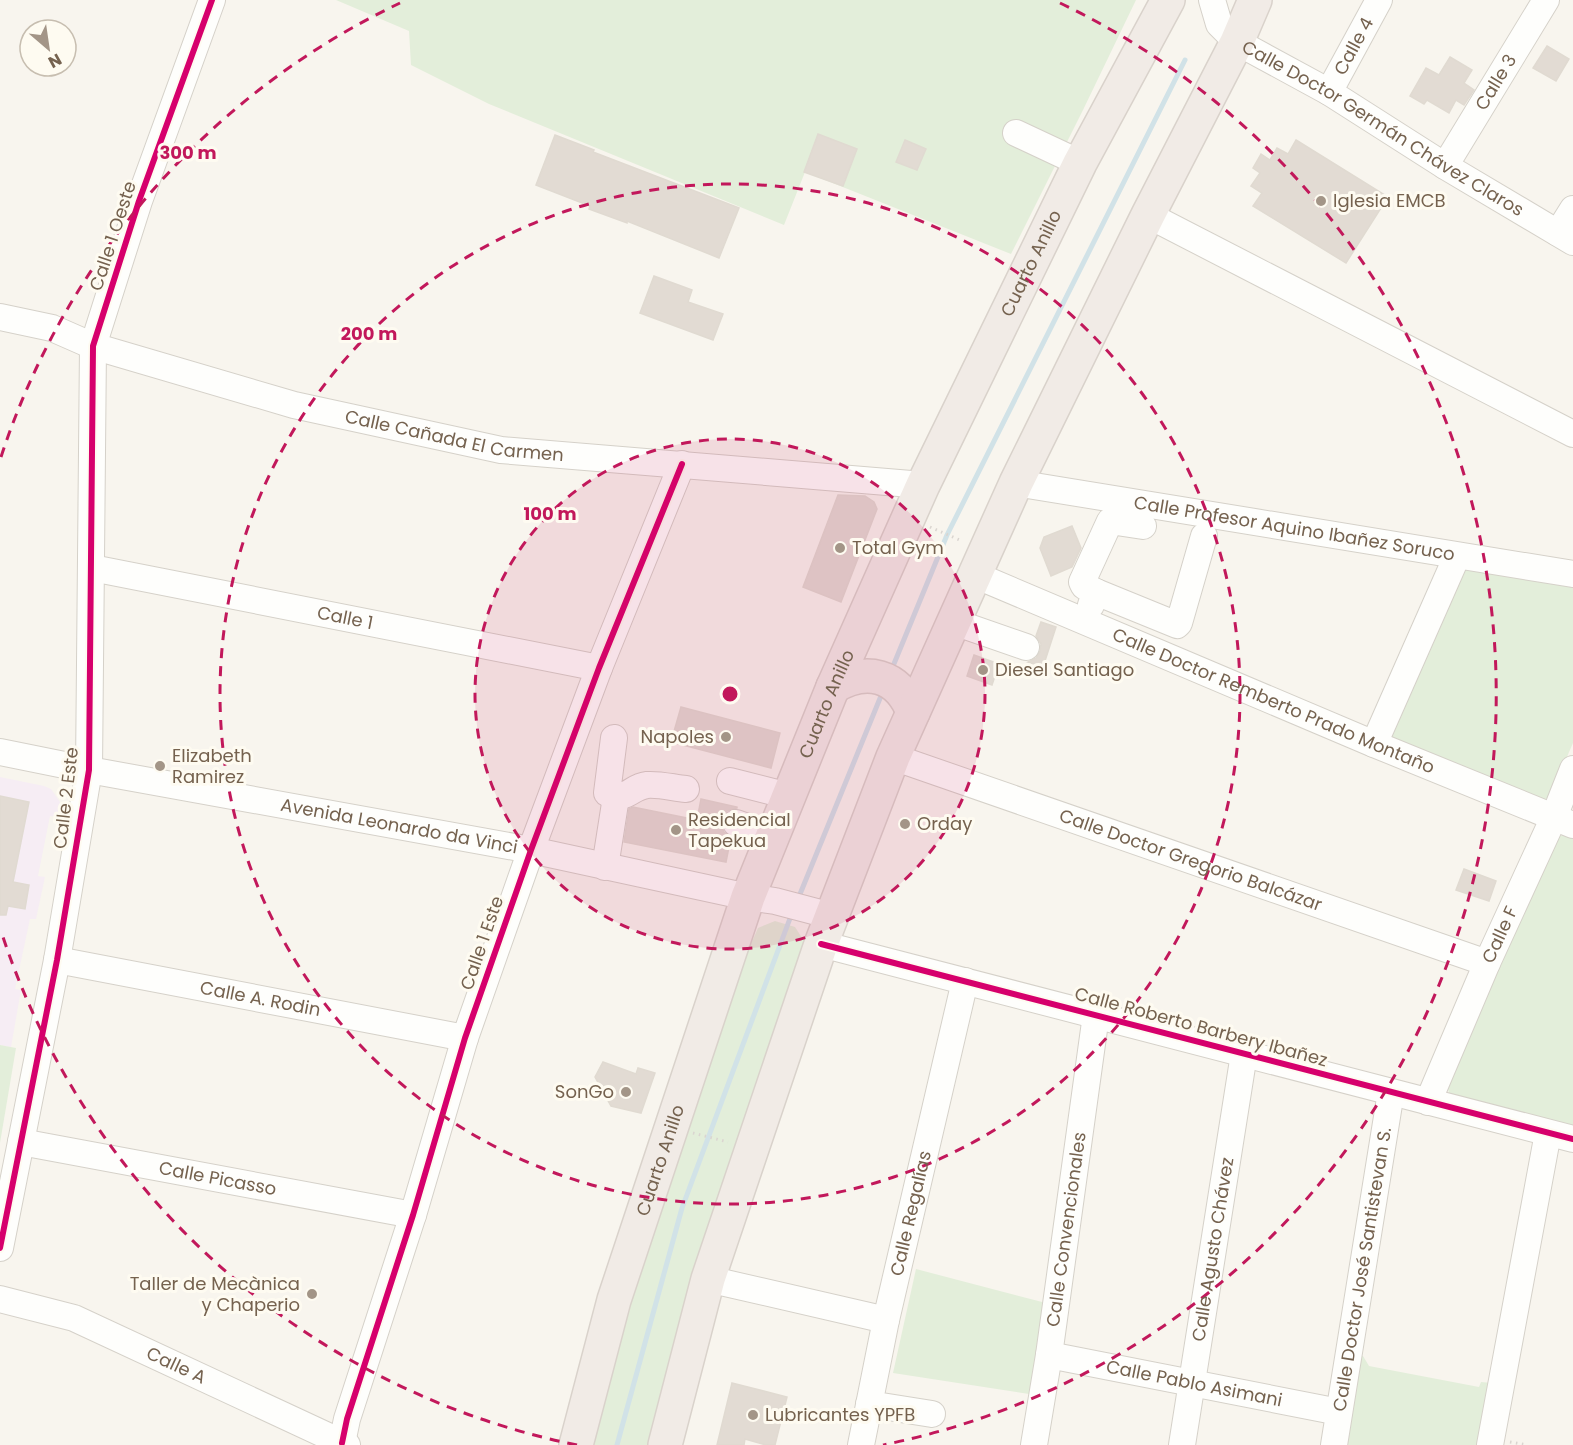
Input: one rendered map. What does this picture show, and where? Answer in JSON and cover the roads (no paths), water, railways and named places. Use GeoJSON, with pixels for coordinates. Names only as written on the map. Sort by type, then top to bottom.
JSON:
{"type":"FeatureCollection","features":[{"type":"Feature","properties":{"kind":"highway","name":"Cuarto Anillo"},"geometry":{"type":"LineString","coordinates":[[576,1445],[614,1300],[762,899],[773,836],[833,687],[923,485],[1080,163],[1167,0]]}},
{"type":"Feature","properties":{"kind":"highway"},"geometry":{"type":"LineString","coordinates":[[665,1445],[708,1279],[820,923],[1016,483],[1148,215],[1237,42],[1255,0]]}},
{"type":"Feature","properties":{"kind":"highway"},"geometry":{"type":"LineString","coordinates":[[852,645],[857,655],[865,663],[884,675],[901,690],[913,712]]}},
{"type":"Feature","properties":{"kind":"highway"},"geometry":{"type":"LineString","coordinates":[[833,687],[851,678],[884,675],[909,676],[934,667]]}},
{"type":"Feature","properties":{"kind":"street","name":"Calle 1 Oeste"},"geometry":{"type":"LineString","coordinates":[[93,346],[139,201],[212,0]]}},
{"type":"Feature","properties":{"kind":"street","name":"Calle Doctor Germán Chávez Claros"},"geometry":{"type":"LineString","coordinates":[[1212,0],[1219,24],[1237,42],[1451,156],[1568,225]]}},
{"type":"Feature","properties":{"kind":"street","name":"Calle 4"},"geometry":{"type":"LineString","coordinates":[[1329,92],[1379,0]]}},
{"type":"Feature","properties":{"kind":"street","name":"Calle 3"},"geometry":{"type":"LineString","coordinates":[[1451,156],[1545,0]]}},
{"type":"Feature","properties":{"kind":"street"},"geometry":{"type":"LineString","coordinates":[[1016,133],[1080,163]]}},
{"type":"Feature","properties":{"kind":"street"},"geometry":{"type":"LineString","coordinates":[[1148,215],[1573,434]]}},
{"type":"Feature","properties":{"kind":"street","name":"Calle Cañada El Carmen"},"geometry":{"type":"LineString","coordinates":[[0,317],[52,328],[93,346],[294,405],[501,450],[923,485]]}},
{"type":"Feature","properties":{"kind":"street","name":"Calle 2 Este"},"geometry":{"type":"LineString","coordinates":[[0,1248],[57,960],[89,770],[93,346]]}},
{"type":"Feature","properties":{"kind":"street","name":"Calle 1 Este"},"geometry":{"type":"LineString","coordinates":[[344,1444],[347,1419],[413,1215],[465,1038],[531,850],[599,668],[682,464]]}},
{"type":"Feature","properties":{"kind":"street","name":"Calle Profesor Aquino Ibañez Soruco"},"geometry":{"type":"LineString","coordinates":[[1016,483],[1135,518],[1457,556],[1573,574]]}},
{"type":"Feature","properties":{"kind":"street"},"geometry":{"type":"LineString","coordinates":[[1135,518],[1110,520],[1082,582],[1084,586],[1096,592],[1177,625],[1204,536]]}},
{"type":"Feature","properties":{"kind":"street"},"geometry":{"type":"LineString","coordinates":[[1374,744],[1457,556]]}},
{"type":"Feature","properties":{"kind":"street","name":"Calle 1"},"geometry":{"type":"LineString","coordinates":[[92,568],[599,668]]}},
{"type":"Feature","properties":{"kind":"street","name":"Calle Doctor Remberto Prado Montaño"},"geometry":{"type":"LineString","coordinates":[[975,575],[1374,744],[1563,821]]}},
{"type":"Feature","properties":{"kind":"street"},"geometry":{"type":"LineString","coordinates":[[1084,621],[1096,592]]}},
{"type":"Feature","properties":{"kind":"street"},"geometry":{"type":"LineString","coordinates":[[954,622],[1026,647]]}},
{"type":"Feature","properties":{"kind":"street"},"geometry":{"type":"LineString","coordinates":[[615,738],[606,791],[616,797],[631,794],[649,785],[687,789]]}},
{"type":"Feature","properties":{"kind":"street","name":"Avenida Leonardo da Vinci"},"geometry":{"type":"LineString","coordinates":[[0,752],[531,850],[762,899],[820,923]]}},
{"type":"Feature","properties":{"kind":"street","name":"Calle Doctor Gregorio Balcázar"},"geometry":{"type":"LineString","coordinates":[[893,757],[1487,963]]}},
{"type":"Feature","properties":{"kind":"street","name":"Calle F"},"geometry":{"type":"LineString","coordinates":[[1428,1101],[1487,963],[1563,821],[1573,769]]}},
{"type":"Feature","properties":{"kind":"street"},"geometry":{"type":"LineString","coordinates":[[730,781],[789,796]]}},
{"type":"Feature","properties":{"kind":"street"},"geometry":{"type":"LineString","coordinates":[[605,867],[616,797]]}},
{"type":"Feature","properties":{"kind":"street"},"geometry":{"type":"LineString","coordinates":[[736,824],[773,836]]}},
{"type":"Feature","properties":{"kind":"street","name":"Calle Roberto Barbery Ibañez"},"geometry":{"type":"LineString","coordinates":[[820,923],[965,981],[1573,1139]]}},
{"type":"Feature","properties":{"kind":"street","name":"Calle A. Rodin"},"geometry":{"type":"LineString","coordinates":[[57,960],[465,1038]]}},
{"type":"Feature","properties":{"kind":"street","name":"Calle Regalías"},"geometry":{"type":"LineString","coordinates":[[861,1445],[886,1320],[965,981]]}},
{"type":"Feature","properties":{"kind":"street","name":"Calle Convencionales"},"geometry":{"type":"LineString","coordinates":[[1034,1445],[1049,1354],[1096,1015]]}},
{"type":"Feature","properties":{"kind":"street","name":"Calle Agusto Chávez"},"geometry":{"type":"LineString","coordinates":[[1182,1445],[1244,1054]]}},
{"type":"Feature","properties":{"kind":"street","name":"Calle Doctor José Santistevan S."},"geometry":{"type":"LineString","coordinates":[[1334,1445],[1391,1092]]}},
{"type":"Feature","properties":{"kind":"street"},"geometry":{"type":"LineString","coordinates":[[1490,1445],[1548,1133]]}},
{"type":"Feature","properties":{"kind":"street","name":"Calle Picasso"},"geometry":{"type":"LineString","coordinates":[[21,1142],[413,1215]]}},
{"type":"Feature","properties":{"kind":"street"},"geometry":{"type":"LineString","coordinates":[[708,1279],[886,1320]]}},
{"type":"Feature","properties":{"kind":"street","name":"Calle A"},"geometry":{"type":"LineString","coordinates":[[0,1299],[74,1318],[344,1444]]}},
{"type":"Feature","properties":{"kind":"street","name":"Calle Pablo Asimani"},"geometry":{"type":"LineString","coordinates":[[1049,1354],[1340,1412]]}},
{"type":"Feature","properties":{"kind":"street"},"geometry":{"type":"LineString","coordinates":[[869,1404],[932,1414]]}},
{"type":"Feature","properties":{"kind":"waterway"},"geometry":{"type":"LineString","coordinates":[[891,671],[947,535],[1185,60]]}},
{"type":"Feature","properties":{"kind":"waterway"},"geometry":{"type":"LineString","coordinates":[[798,899],[883,691]]}},
{"type":"Feature","properties":{"kind":"waterway"},"geometry":{"type":"LineString","coordinates":[[617,1445],[682,1208],[792,913]]}},
{"type":"Feature","properties":{"kind":"place","name":"Iglesia EMCB"},"geometry":{"type":"Point","coordinates":[1321,201]}},
{"type":"Feature","properties":{"kind":"place","name":"Total Gym"},"geometry":{"type":"Point","coordinates":[840,548]}},
{"type":"Feature","properties":{"kind":"place","name":"Diesel Santiago"},"geometry":{"type":"Point","coordinates":[983,670]}},
{"type":"Feature","properties":{"kind":"place","name":"Napoles"},"geometry":{"type":"Point","coordinates":[726,737]}},
{"type":"Feature","properties":{"kind":"place","name":"Elizabeth Ramirez"},"geometry":{"type":"Point","coordinates":[160,766]}},
{"type":"Feature","properties":{"kind":"place","name":"Orday"},"geometry":{"type":"Point","coordinates":[905,824]}},
{"type":"Feature","properties":{"kind":"place","name":"Residencial Tapekua"},"geometry":{"type":"Point","coordinates":[676,830]}},
{"type":"Feature","properties":{"kind":"place","name":"SonGo"},"geometry":{"type":"Point","coordinates":[626,1092]}},
{"type":"Feature","properties":{"kind":"place","name":"Taller de Mecànica y Chaperio"},"geometry":{"type":"Point","coordinates":[312,1294]}},
{"type":"Feature","properties":{"kind":"place","name":"Lubricantes YPFB"},"geometry":{"type":"Point","coordinates":[753,1415]}}]}
